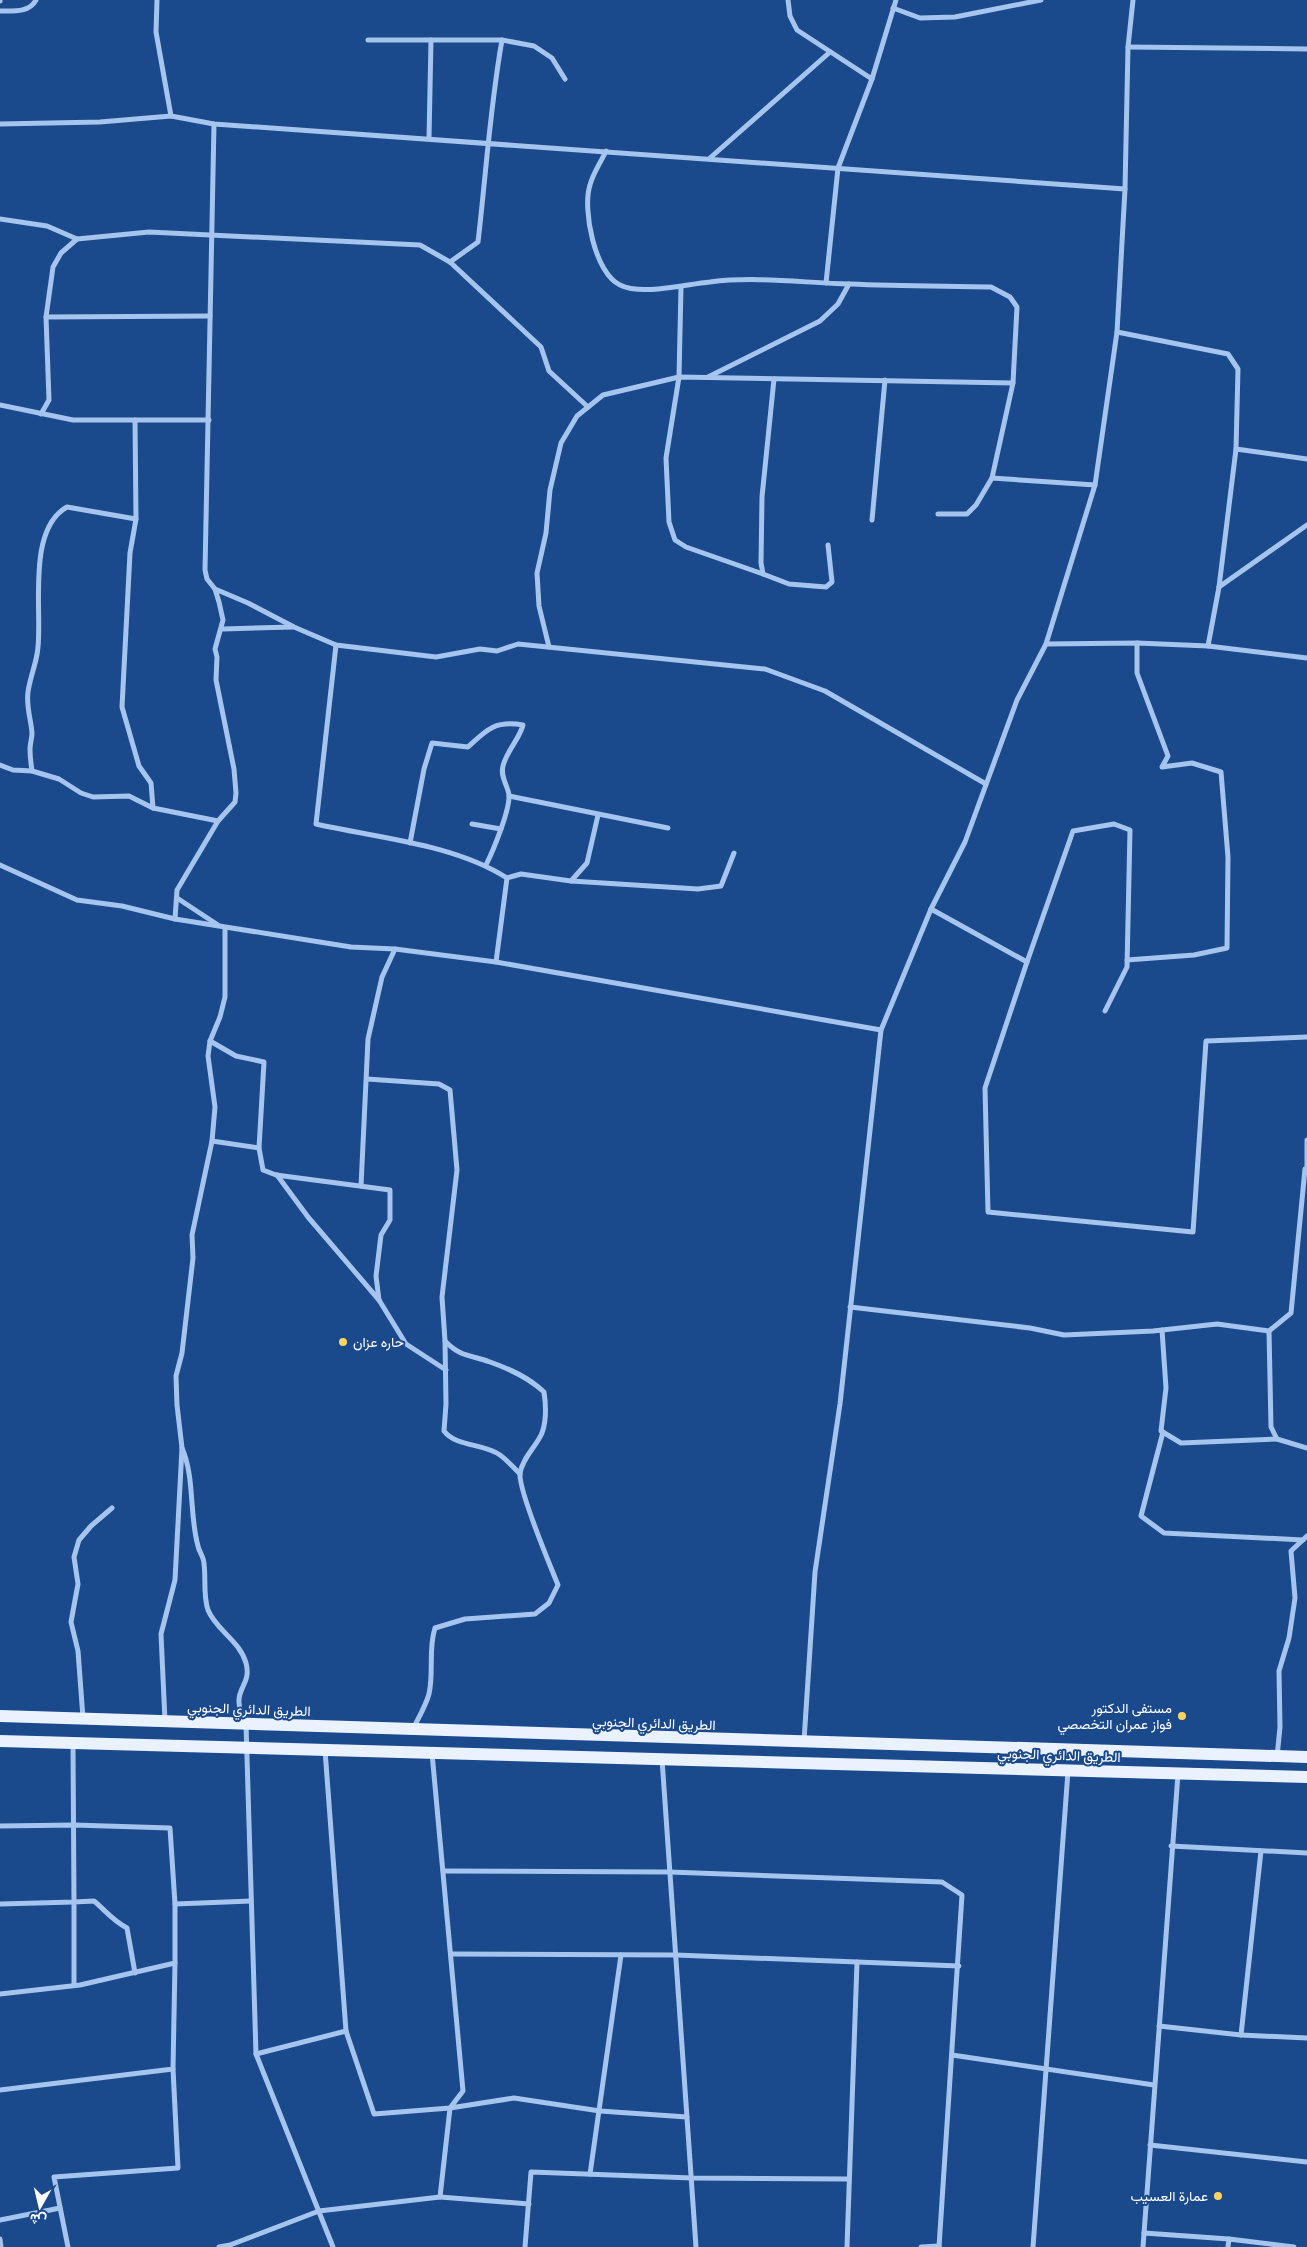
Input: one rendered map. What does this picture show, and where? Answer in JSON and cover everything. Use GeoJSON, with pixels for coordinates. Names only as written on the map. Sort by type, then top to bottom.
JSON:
{"type":"FeatureCollection","features":[{"type":"Feature","properties":{"kind":"main road","name":"الطريق الدائري الجنوبي"},"geometry":{"type":"LineString","coordinates":[[0,1716],[804,1743],[1307,1757]]}},
{"type":"Feature","properties":{"kind":"main road","name":"الطريق الدائري الجنوبي"},"geometry":{"type":"LineString","coordinates":[[0,1741],[1307,1777]]}},
{"type":"Feature","properties":{"kind":"street"},"geometry":{"type":"LineString","coordinates":[[0,11],[20,10],[30,7],[36,0]]}},
{"type":"Feature","properties":{"kind":"street"},"geometry":{"type":"LineString","coordinates":[[158,0],[156,32],[171,116]]}},
{"type":"Feature","properties":{"kind":"street"},"geometry":{"type":"LineString","coordinates":[[788,0],[790,16],[798,30],[872,79]]}},
{"type":"Feature","properties":{"kind":"street"},"geometry":{"type":"LineString","coordinates":[[826,283],[838,168],[872,79],[896,0]]}},
{"type":"Feature","properties":{"kind":"street"},"geometry":{"type":"LineString","coordinates":[[893,8],[920,18],[955,17],[1041,0]]}},
{"type":"Feature","properties":{"kind":"street"},"geometry":{"type":"LineString","coordinates":[[804,1743],[815,1572],[840,1404],[881,1030],[931,909],[965,842],[1016,700],[1046,644],[1095,485],[1117,332],[1125,189],[1128,47],[1133,0]]}},
{"type":"Feature","properties":{"kind":"street"},"geometry":{"type":"LineString","coordinates":[[368,40],[502,40],[534,46],[552,58],[565,79]]}},
{"type":"Feature","properties":{"kind":"street"},"geometry":{"type":"LineString","coordinates":[[430,138],[431,40]]}},
{"type":"Feature","properties":{"kind":"street"},"geometry":{"type":"LineString","coordinates":[[450,262],[478,242],[490,142],[492,98],[502,40]]}},
{"type":"Feature","properties":{"kind":"street"},"geometry":{"type":"LineString","coordinates":[[1128,47],[1307,49]]}},
{"type":"Feature","properties":{"kind":"street"},"geometry":{"type":"LineString","coordinates":[[710,158],[830,52]]}},
{"type":"Feature","properties":{"kind":"street"},"geometry":{"type":"LineString","coordinates":[[0,124],[100,122],[171,116],[214,124],[490,142],[1125,189]]}},
{"type":"Feature","properties":{"kind":"street"},"geometry":{"type":"LineString","coordinates":[[175,919],[177,890],[218,821],[232,806],[236,793],[234,769],[216,680],[215,649],[223,620],[215,589],[207,579],[206,570],[214,124]]}},
{"type":"Feature","properties":{"kind":"street"},"geometry":{"type":"LineString","coordinates":[[606,151],[590,185],[587,204],[590,231],[602,265],[610,280],[621,286],[637,288],[682,287],[710,282],[766,280],[991,287],[1010,298],[1016,307],[1014,383],[992,478],[976,505],[968,514],[938,514]]}},
{"type":"Feature","properties":{"kind":"street"},"geometry":{"type":"LineString","coordinates":[[0,219],[47,226],[77,239],[149,232],[420,245],[450,262],[540,347],[549,371],[588,407]]}},
{"type":"Feature","properties":{"kind":"street"},"geometry":{"type":"LineString","coordinates":[[41,414],[49,400],[50,386],[46,364],[46,316],[53,267],[61,253],[77,239]]}},
{"type":"Feature","properties":{"kind":"street"},"geometry":{"type":"LineString","coordinates":[[708,377],[820,321],[838,304],[849,284]]}},
{"type":"Feature","properties":{"kind":"street"},"geometry":{"type":"LineString","coordinates":[[682,287],[679,377],[666,458],[669,522],[675,540],[686,547],[789,584],[826,587],[832,582],[828,545]]}},
{"type":"Feature","properties":{"kind":"street"},"geometry":{"type":"LineString","coordinates":[[46,316],[210,316]]}},
{"type":"Feature","properties":{"kind":"street"},"geometry":{"type":"LineString","coordinates":[[1117,332],[1228,354],[1238,369],[1236,449],[1219,587],[1208,646]]}},
{"type":"Feature","properties":{"kind":"street"},"geometry":{"type":"LineString","coordinates":[[549,647],[539,606],[537,573],[546,533],[550,490],[561,443],[577,416],[603,395],[679,377],[1014,383]]}},
{"type":"Feature","properties":{"kind":"street"},"geometry":{"type":"LineString","coordinates":[[763,574],[761,563],[762,497],[774,380]]}},
{"type":"Feature","properties":{"kind":"street"},"geometry":{"type":"LineString","coordinates":[[872,520],[884,380]]}},
{"type":"Feature","properties":{"kind":"street"},"geometry":{"type":"LineString","coordinates":[[0,405],[73,420],[209,420]]}},
{"type":"Feature","properties":{"kind":"street"},"geometry":{"type":"LineString","coordinates":[[135,420],[136,519],[130,552],[122,707],[139,766],[151,783],[153,808]]}},
{"type":"Feature","properties":{"kind":"street"},"geometry":{"type":"LineString","coordinates":[[1236,449],[1307,459]]}},
{"type":"Feature","properties":{"kind":"street"},"geometry":{"type":"LineString","coordinates":[[992,478],[1095,485]]}},
{"type":"Feature","properties":{"kind":"street"},"geometry":{"type":"LineString","coordinates":[[32,771],[30,748],[32,734],[27,712],[28,693],[38,647],[37,610],[40,569],[50,525],[58,512],[67,507],[136,519]]}},
{"type":"Feature","properties":{"kind":"street"},"geometry":{"type":"LineString","coordinates":[[1219,587],[1307,526]]}},
{"type":"Feature","properties":{"kind":"street"},"geometry":{"type":"LineString","coordinates":[[215,589],[336,645],[436,657],[480,650],[497,651],[518,644],[765,669],[825,691],[986,784]]}},
{"type":"Feature","properties":{"kind":"street"},"geometry":{"type":"LineString","coordinates":[[222,629],[294,627]]}},
{"type":"Feature","properties":{"kind":"street"},"geometry":{"type":"LineString","coordinates":[[1046,644],[1136,642],[1208,646],[1307,658]]}},
{"type":"Feature","properties":{"kind":"street"},"geometry":{"type":"LineString","coordinates":[[1127,960],[1194,954],[1228,948],[1228,857],[1221,772],[1192,763],[1162,767],[1168,756],[1137,673],[1136,642]]}},
{"type":"Feature","properties":{"kind":"street"},"geometry":{"type":"LineString","coordinates":[[336,645],[316,824],[410,843],[486,864],[507,878],[521,874],[571,881],[698,889],[721,886],[734,853]]}},
{"type":"Feature","properties":{"kind":"street"},"geometry":{"type":"LineString","coordinates":[[410,843],[424,769],[432,743],[468,747],[489,729],[506,722],[523,724],[520,736],[510,749],[503,767],[504,785],[509,796],[497,843],[486,864]]}},
{"type":"Feature","properties":{"kind":"street"},"geometry":{"type":"LineString","coordinates":[[0,765],[13,770],[32,771],[59,779],[81,794],[129,796],[153,808],[218,821]]}},
{"type":"Feature","properties":{"kind":"street"},"geometry":{"type":"LineString","coordinates":[[509,796],[668,828]]}},
{"type":"Feature","properties":{"kind":"street"},"geometry":{"type":"LineString","coordinates":[[571,881],[587,863],[598,815]]}},
{"type":"Feature","properties":{"kind":"street"},"geometry":{"type":"LineString","coordinates":[[472,824],[501,829]]}},
{"type":"Feature","properties":{"kind":"street"},"geometry":{"type":"LineString","coordinates":[[1105,1011],[1127,967],[1130,830],[1114,824],[1073,831],[984,1088],[988,1212],[1193,1232],[1206,1041],[1307,1037]]}},
{"type":"Feature","properties":{"kind":"street"},"geometry":{"type":"LineString","coordinates":[[0,865],[77,900],[122,906],[175,919],[351,946],[395,949],[496,962],[881,1030]]}},
{"type":"Feature","properties":{"kind":"street"},"geometry":{"type":"LineString","coordinates":[[496,962],[507,878]]}},
{"type":"Feature","properties":{"kind":"street"},"geometry":{"type":"LineString","coordinates":[[177,898],[225,928]]}},
{"type":"Feature","properties":{"kind":"street"},"geometry":{"type":"LineString","coordinates":[[931,909],[1027,962]]}},
{"type":"Feature","properties":{"kind":"street"},"geometry":{"type":"LineString","coordinates":[[165,1722],[161,1634],[175,1580],[182,1448],[176,1376],[182,1353],[192,1258],[192,1235],[212,1141],[215,1107],[208,1056],[210,1041],[220,1017],[225,997],[225,928]]}},
{"type":"Feature","properties":{"kind":"street"},"geometry":{"type":"LineString","coordinates":[[361,1186],[368,1039],[382,977],[395,949]]}},
{"type":"Feature","properties":{"kind":"street"},"geometry":{"type":"LineString","coordinates":[[210,1041],[236,1056],[264,1062],[259,1148],[263,1170],[276,1175],[390,1190],[390,1220],[380,1235],[376,1276],[380,1300]]}},
{"type":"Feature","properties":{"kind":"street"},"geometry":{"type":"LineString","coordinates":[[367,1079],[440,1084],[450,1090],[457,1170],[442,1298],[446,1370],[444,1431],[449,1438],[476,1445],[500,1455],[520,1474],[526,1498],[558,1585],[549,1603],[535,1614],[465,1619],[436,1628],[431,1642],[432,1660],[429,1696],[413,1730]]}},
{"type":"Feature","properties":{"kind":"street"},"geometry":{"type":"LineString","coordinates":[[850,1307],[1030,1328],[1064,1336],[1162,1330],[1217,1324],[1269,1330],[1290,1313],[1306,1168],[1307,1140]]}},
{"type":"Feature","properties":{"kind":"street"},"geometry":{"type":"LineString","coordinates":[[212,1141],[259,1148]]}},
{"type":"Feature","properties":{"kind":"street"},"geometry":{"type":"LineString","coordinates":[[276,1175],[314,1224],[380,1300],[406,1344],[446,1370]]}},
{"type":"Feature","properties":{"kind":"street"},"geometry":{"type":"LineString","coordinates":[[1162,1330],[1166,1388],[1163,1432],[1141,1516],[1164,1533],[1305,1538]]}},
{"type":"Feature","properties":{"kind":"street"},"geometry":{"type":"LineString","coordinates":[[1269,1330],[1271,1427],[1277,1439]]}},
{"type":"Feature","properties":{"kind":"street"},"geometry":{"type":"LineString","coordinates":[[445,1341],[459,1353],[488,1361],[524,1377],[544,1392],[547,1411],[542,1433],[527,1456],[520,1474]]}},
{"type":"Feature","properties":{"kind":"street"},"geometry":{"type":"LineString","coordinates":[[1163,1432],[1181,1443],[1277,1439],[1307,1448]]}},
{"type":"Feature","properties":{"kind":"street"},"geometry":{"type":"LineString","coordinates":[[182,1448],[188,1462],[190,1494],[198,1547],[204,1562],[208,1609],[246,1663],[246,1680],[237,1702],[239,1711],[246,1724],[245,1748],[256,2054],[333,2247]]}},
{"type":"Feature","properties":{"kind":"street"},"geometry":{"type":"LineString","coordinates":[[83,1719],[78,1651],[71,1622],[78,1584],[74,1557],[79,1540],[91,1526],[112,1508]]}},
{"type":"Feature","properties":{"kind":"street"},"geometry":{"type":"LineString","coordinates":[[1277,1757],[1280,1727],[1279,1671],[1290,1638],[1295,1598],[1291,1551],[1305,1538]]}},
{"type":"Feature","properties":{"kind":"street"},"geometry":{"type":"LineString","coordinates":[[73,1743],[74,1986]]}},
{"type":"Feature","properties":{"kind":"street"},"geometry":{"type":"LineString","coordinates":[[325,1750],[346,2031],[374,2114],[450,2108],[514,2098],[600,2111],[687,2117]]}},
{"type":"Feature","properties":{"kind":"street"},"geometry":{"type":"LineString","coordinates":[[432,1753],[463,2090],[450,2108],[440,2197]]}},
{"type":"Feature","properties":{"kind":"street"},"geometry":{"type":"LineString","coordinates":[[662,1759],[696,2247]]}},
{"type":"Feature","properties":{"kind":"street"},"geometry":{"type":"LineString","coordinates":[[1033,2247],[1068,1770]]}},
{"type":"Feature","properties":{"kind":"street"},"geometry":{"type":"LineString","coordinates":[[1143,2247],[1178,1774]]}},
{"type":"Feature","properties":{"kind":"street"},"geometry":{"type":"LineString","coordinates":[[0,1826],[74,1825],[170,1828],[175,1904],[172,2069],[178,2168],[54,2177],[68,2247]]}},
{"type":"Feature","properties":{"kind":"street"},"geometry":{"type":"LineString","coordinates":[[1172,1846],[1307,1853]]}},
{"type":"Feature","properties":{"kind":"street"},"geometry":{"type":"LineString","coordinates":[[1241,2035],[1261,1851]]}},
{"type":"Feature","properties":{"kind":"street"},"geometry":{"type":"LineString","coordinates":[[443,1871],[670,1872],[942,1882],[962,1895],[959,1966],[939,2247],[921,2247]]}},
{"type":"Feature","properties":{"kind":"street"},"geometry":{"type":"LineString","coordinates":[[0,1904],[94,1901],[107,1912],[110,1918],[127,1928],[135,1973]]}},
{"type":"Feature","properties":{"kind":"street"},"geometry":{"type":"LineString","coordinates":[[175,1904],[251,1901]]}},
{"type":"Feature","properties":{"kind":"street"},"geometry":{"type":"LineString","coordinates":[[451,1954],[676,1955],[959,1966]]}},
{"type":"Feature","properties":{"kind":"street"},"geometry":{"type":"LineString","coordinates":[[590,2174],[621,1955]]}},
{"type":"Feature","properties":{"kind":"street"},"geometry":{"type":"LineString","coordinates":[[847,2247],[856,1962]]}},
{"type":"Feature","properties":{"kind":"street"},"geometry":{"type":"LineString","coordinates":[[0,1994],[74,1986],[175,1963]]}},
{"type":"Feature","properties":{"kind":"street"},"geometry":{"type":"LineString","coordinates":[[1159,2026],[1241,2035],[1307,2038]]}},
{"type":"Feature","properties":{"kind":"street"},"geometry":{"type":"LineString","coordinates":[[256,2054],[346,2031]]}},
{"type":"Feature","properties":{"kind":"street"},"geometry":{"type":"LineString","coordinates":[[952,2055],[1154,2085]]}},
{"type":"Feature","properties":{"kind":"street"},"geometry":{"type":"LineString","coordinates":[[0,2090],[172,2069]]}},
{"type":"Feature","properties":{"kind":"street"},"geometry":{"type":"LineString","coordinates":[[1150,2145],[1307,2162]]}},
{"type":"Feature","properties":{"kind":"street"},"geometry":{"type":"LineString","coordinates":[[525,2247],[531,2172],[692,2178],[849,2179]]}},
{"type":"Feature","properties":{"kind":"street"},"geometry":{"type":"LineString","coordinates":[[219,2247],[230,2245],[319,2211],[440,2197],[529,2204]]}},
{"type":"Feature","properties":{"kind":"street"},"geometry":{"type":"LineString","coordinates":[[0,2220],[60,2208]]}},
{"type":"Feature","properties":{"kind":"street"},"geometry":{"type":"LineString","coordinates":[[1144,2233],[1229,2239],[1294,2247]]}},
{"type":"Feature","properties":{"kind":"street"},"geometry":{"type":"LineString","coordinates":[[0,2239],[1,2247]]}},
{"type":"Feature","properties":{"kind":"street"},"geometry":{"type":"LineString","coordinates":[[1228,2247],[1229,2239]]}},
{"type":"Feature","properties":{"kind":"place","name":"حاره عزان"},"geometry":{"type":"Point","coordinates":[343,1342]}},
{"type":"Feature","properties":{"kind":"place","name":"مستفى الدكتور فواز عمران التخصصي"},"geometry":{"type":"Point","coordinates":[1182,1716]}},
{"type":"Feature","properties":{"kind":"place","name":"عمارة العسيب"},"geometry":{"type":"Point","coordinates":[1218,2196]}}]}
